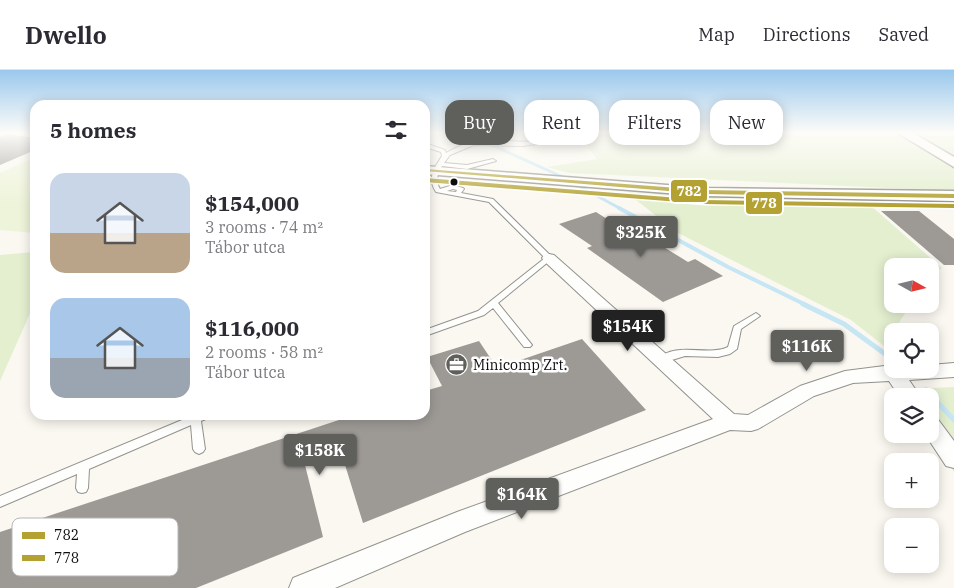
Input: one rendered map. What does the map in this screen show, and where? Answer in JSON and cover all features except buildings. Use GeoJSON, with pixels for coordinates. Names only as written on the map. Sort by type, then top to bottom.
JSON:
{"type":"FeatureCollection","features":[{"type":"Feature","properties":{"kind":"street"},"geometry":{"type":"LineString","coordinates":[[434,168],[696,192],[822,196],[954,196]]}},
{"type":"Feature","properties":{"kind":"street"},"geometry":{"type":"LineString","coordinates":[[550,258],[730,422]]}},
{"type":"Feature","properties":{"kind":"street"},"geometry":{"type":"LineString","coordinates":[[939,370],[954,370]]}},
{"type":"Feature","properties":{"kind":"street"},"geometry":{"type":"LineString","coordinates":[[303,588],[457,524],[730,422],[751,423],[807,391],[852,376],[884,374]]}},
{"type":"Feature","properties":{"kind":"street"},"geometry":{"type":"LineString","coordinates":[[939,437],[954,459]]}},
{"type":"Feature","properties":{"kind":"lane"},"geometry":{"type":"LineString","coordinates":[[430,331],[464,320],[494,304],[550,258],[496,204],[483,198],[438,191],[433,181],[434,168],[444,157]]}},
{"type":"Feature","properties":{"kind":"lane"},"geometry":{"type":"LineString","coordinates":[[434,168],[468,167],[494,161]]}},
{"type":"Feature","properties":{"kind":"lane"},"geometry":{"type":"LineString","coordinates":[[494,304],[528,345]]}},
{"type":"Feature","properties":{"kind":"lane"},"geometry":{"type":"LineString","coordinates":[[662,360],[672,355],[692,352],[723,354],[732,349],[737,328],[756,316]]}},
{"type":"Feature","properties":{"kind":"lane"},"geometry":{"type":"LineString","coordinates":[[0,502],[193,420]]}},
{"type":"Feature","properties":{"kind":"lane"},"geometry":{"type":"LineString","coordinates":[[199,449],[200,420]]}},
{"type":"Feature","properties":{"kind":"lane"},"geometry":{"type":"LineString","coordinates":[[82,488],[84,466]]}},
{"type":"Feature","properties":{"kind":"green space"},"geometry":{"type":"Polygon","coordinates":[[[596,157],[954,157],[954,191],[569,173],[547,167],[597,159],[596,157]]]}},
{"type":"Feature","properties":{"kind":"green space"},"geometry":{"type":"Polygon","coordinates":[[[30,159],[30,233],[0,230],[0,173],[30,159]]]}},
{"type":"Feature","properties":{"kind":"green space"},"geometry":{"type":"Polygon","coordinates":[[[626,192],[870,205],[931,258],[884,258],[884,313],[905,313],[899,323],[884,323],[884,346],[851,320],[678,233],[626,192]]]}},
{"type":"Feature","properties":{"kind":"green space"},"geometry":{"type":"Polygon","coordinates":[[[30,252],[30,313],[0,381],[0,255],[30,252]]]}},
{"type":"Feature","properties":{"kind":"green space"},"geometry":{"type":"Polygon","coordinates":[[[954,387],[954,472],[934,443],[939,443],[939,388],[932,388],[954,387]]]}},
{"type":"Feature","properties":{"kind":"waterway"},"geometry":{"type":"LineString","coordinates":[[519,157],[565,178]]}},
{"type":"Feature","properties":{"kind":"waterway"},"geometry":{"type":"LineString","coordinates":[[581,187],[621,209]]}},
{"type":"Feature","properties":{"kind":"waterway"},"geometry":{"type":"LineString","coordinates":[[619,208],[728,267],[806,305]]}},
{"type":"Feature","properties":{"kind":"waterway"},"geometry":{"type":"LineString","coordinates":[[803,304],[844,324],[884,353]]}},
{"type":"Feature","properties":{"kind":"waterway"},"geometry":{"type":"LineString","coordinates":[[939,404],[954,420]]}},
{"type":"Feature","properties":{"kind":"transit line","name":"782"},"geometry":{"type":"LineString","coordinates":[[430,170],[705,192],[954,196]]}},
{"type":"Feature","properties":{"kind":"transit line","name":"778"},"geometry":{"type":"LineString","coordinates":[[430,180],[705,202],[954,206]]}},
{"type":"Feature","properties":{"kind":"place","name":"Minicomp Zrt."},"geometry":{"type":"Point","coordinates":[457,365]}}]}
